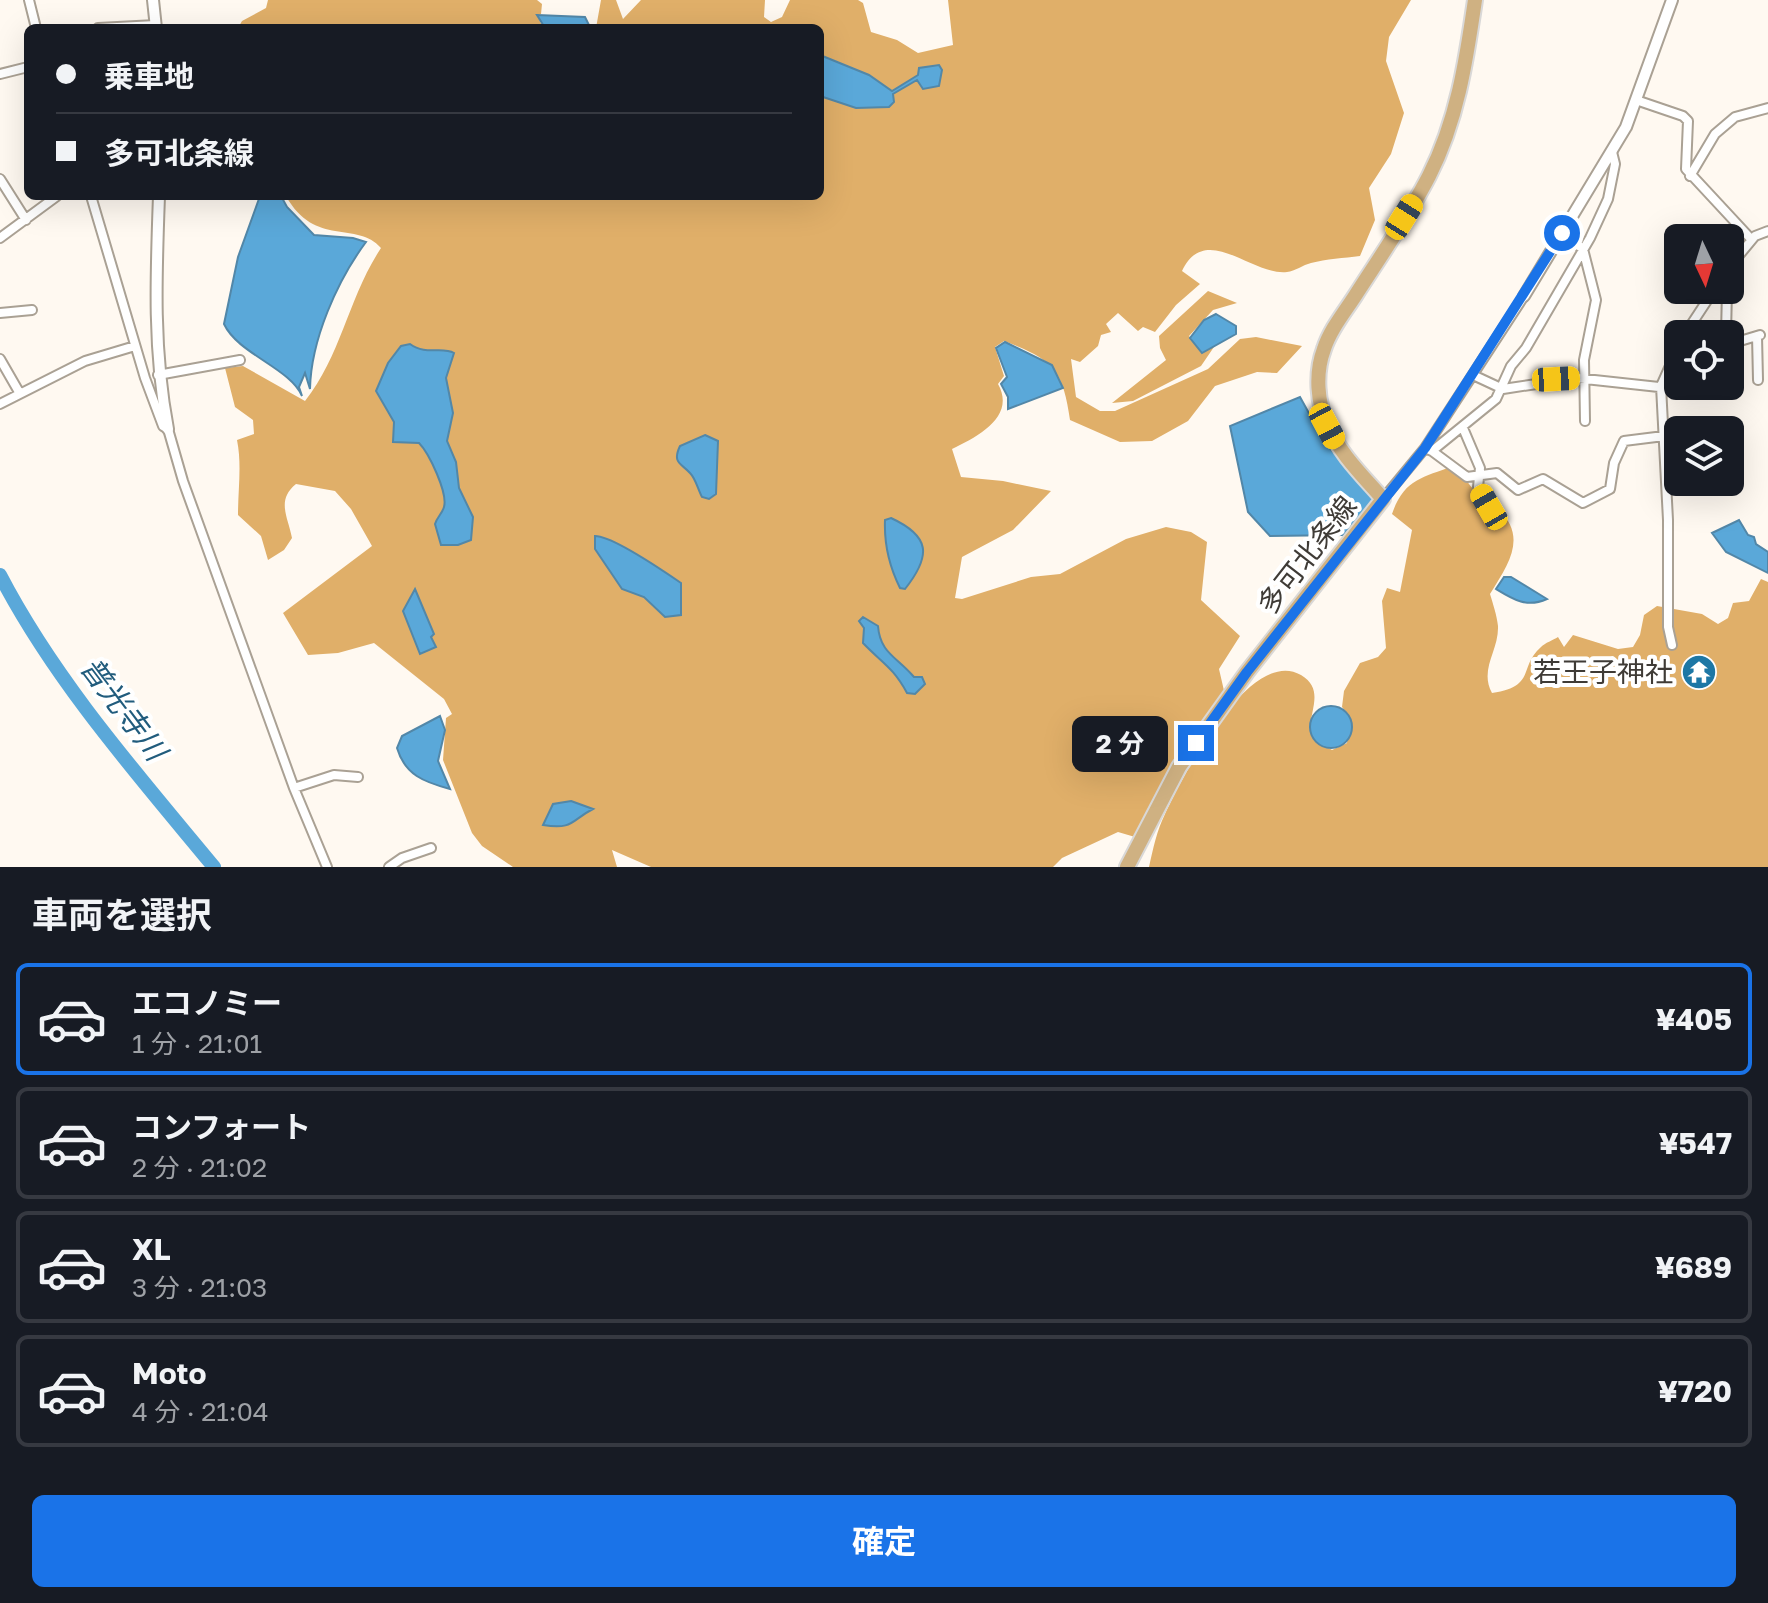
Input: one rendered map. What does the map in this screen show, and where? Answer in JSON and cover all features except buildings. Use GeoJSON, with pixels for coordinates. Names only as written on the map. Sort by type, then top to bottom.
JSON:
{"type":"FeatureCollection","features":[{"type":"Feature","properties":{"kind":"main road","name":"多可北条線"},"geometry":{"type":"LineString","coordinates":[[1127,867],[1179,767],[1247,672],[1383,499],[1338,447],[1327,426],[1319,390],[1320,366],[1324,348],[1340,319],[1428,179],[1447,138],[1457,107],[1475,0]]}},
{"type":"Feature","properties":{"kind":"street"},"geometry":{"type":"LineString","coordinates":[[29,0],[35,24]]}},
{"type":"Feature","properties":{"kind":"street"},"geometry":{"type":"LineString","coordinates":[[153,0],[156,24]]}},
{"type":"Feature","properties":{"kind":"street"},"geometry":{"type":"LineString","coordinates":[[1383,499],[1428,449],[1612,152],[1636,100],[1672,0]]}},
{"type":"Feature","properties":{"kind":"street"},"geometry":{"type":"LineString","coordinates":[[0,74],[24,68]]}},
{"type":"Feature","properties":{"kind":"street"},"geometry":{"type":"LineString","coordinates":[[1636,100],[1688,121],[1686,169],[1751,239]]}},
{"type":"Feature","properties":{"kind":"street"},"geometry":{"type":"LineString","coordinates":[[1690,176],[1715,134],[1735,117],[1768,108]]}},
{"type":"Feature","properties":{"kind":"street"},"geometry":{"type":"LineString","coordinates":[[1428,449],[1463,428],[1496,399],[1583,249],[1608,199],[1615,164],[1612,152]]}},
{"type":"Feature","properties":{"kind":"street"},"geometry":{"type":"LineString","coordinates":[[0,179],[26,220]]}},
{"type":"Feature","properties":{"kind":"street"},"geometry":{"type":"LineString","coordinates":[[0,238],[52,200]]}},
{"type":"Feature","properties":{"kind":"street"},"geometry":{"type":"LineString","coordinates":[[92,200],[145,378],[163,426],[168,429]]}},
{"type":"Feature","properties":{"kind":"street"},"geometry":{"type":"LineString","coordinates":[[159,200],[154,323],[158,376],[168,429],[183,481],[294,788],[327,867]]}},
{"type":"Feature","properties":{"kind":"street"},"geometry":{"type":"LineString","coordinates":[[1744,248],[1751,239],[1768,231]]}},
{"type":"Feature","properties":{"kind":"street"},"geometry":{"type":"LineString","coordinates":[[1562,233],[1583,249],[1596,300],[1584,360],[1585,421]]}},
{"type":"Feature","properties":{"kind":"street"},"geometry":{"type":"LineString","coordinates":[[0,313],[32,310]]}},
{"type":"Feature","properties":{"kind":"street"},"geometry":{"type":"LineString","coordinates":[[1744,340],[1759,335],[1758,380]]}},
{"type":"Feature","properties":{"kind":"street"},"geometry":{"type":"LineString","coordinates":[[0,404],[85,361],[135,346]]}},
{"type":"Feature","properties":{"kind":"street"},"geometry":{"type":"LineString","coordinates":[[0,359],[19,392]]}},
{"type":"Feature","properties":{"kind":"street"},"geometry":{"type":"LineString","coordinates":[[145,378],[240,360]]}},
{"type":"Feature","properties":{"kind":"street"},"geometry":{"type":"LineString","coordinates":[[1473,375],[1501,388],[1556,379],[1664,386]]}},
{"type":"Feature","properties":{"kind":"street"},"geometry":{"type":"LineString","coordinates":[[1428,449],[1453,463],[1460,473],[1478,477],[1497,473],[1518,490],[1543,479],[1583,503],[1610,489],[1614,463],[1624,441],[1664,436],[1661,386],[1664,378]]}},
{"type":"Feature","properties":{"kind":"street"},"geometry":{"type":"LineString","coordinates":[[1463,428],[1475,450],[1480,468],[1478,487],[1489,507]]}},
{"type":"Feature","properties":{"kind":"street"},"geometry":{"type":"LineString","coordinates":[[1667,496],[1670,575],[1668,627],[1672,645]]}},
{"type":"Feature","properties":{"kind":"street"},"geometry":{"type":"LineString","coordinates":[[294,788],[334,775],[358,777]]}},
{"type":"Feature","properties":{"kind":"street"},"geometry":{"type":"LineString","coordinates":[[389,867],[397,860],[431,848]]}},
{"type":"Feature","properties":{"kind":"shaded area"},"geometry":{"type":"Polygon","coordinates":[[[268,0],[537,0],[542,4],[541,14],[537,15],[541,24],[240,24],[266,8],[268,0]]]}},
{"type":"Feature","properties":{"kind":"shaded area"},"geometry":{"type":"Polygon","coordinates":[[[601,0],[616,0],[623,19],[641,0],[765,0],[764,17],[771,22],[782,17],[790,0],[858,0],[863,3],[871,32],[897,40],[918,53],[953,45],[948,0],[1411,0],[1389,37],[1386,61],[1404,113],[1391,154],[1369,188],[1375,220],[1360,256],[1317,262],[1287,272],[1273,271],[1216,250],[1203,251],[1192,257],[1182,271],[1200,284],[1176,305],[1155,332],[1143,327],[1138,331],[1118,313],[1106,324],[1111,332],[1101,335],[1098,346],[1080,362],[1071,359],[1076,397],[1100,411],[1115,411],[1208,369],[1240,339],[1256,337],[1302,346],[1277,373],[1257,372],[1215,386],[1188,421],[1152,441],[1120,442],[1070,420],[1059,377],[1052,368],[1034,354],[1004,341],[995,347],[1004,376],[998,384],[1002,406],[998,415],[983,431],[952,449],[961,477],[1003,481],[1051,491],[1013,530],[962,557],[955,598],[962,599],[1031,577],[1060,574],[1126,539],[1166,527],[1191,532],[1207,542],[1201,600],[1240,636],[1219,669],[1225,695],[1135,837],[1118,832],[1062,858],[1053,867],[651,867],[612,850],[617,867],[513,867],[482,846],[472,833],[443,760],[446,718],[452,714],[444,699],[374,643],[338,653],[308,655],[283,613],[372,546],[351,509],[335,491],[296,484],[286,496],[285,503],[292,538],[284,550],[268,560],[261,536],[238,515],[240,468],[237,440],[254,434],[253,420],[235,407],[225,368],[243,366],[305,401],[328,364],[360,286],[381,248],[360,235],[322,228],[310,222],[297,212],[289,200],[824,200],[824,24],[597,24],[601,0]]]}},
{"type":"Feature","properties":{"kind":"shaded area"},"geometry":{"type":"Polygon","coordinates":[[[1208,291],[1237,303],[1213,310],[1189,336],[1202,353],[1216,344],[1201,366],[1133,401],[1112,403],[1166,360],[1159,336],[1208,291]]]}},
{"type":"Feature","properties":{"kind":"shaded area"},"geometry":{"type":"Polygon","coordinates":[[[1453,466],[1464,473],[1474,489],[1502,512],[1513,535],[1510,557],[1490,594],[1498,626],[1488,668],[1492,693],[1506,690],[1521,681],[1534,654],[1558,637],[1564,647],[1573,635],[1618,649],[1633,647],[1640,635],[1644,615],[1657,606],[1702,614],[1718,624],[1728,618],[1733,603],[1749,601],[1761,579],[1768,582],[1768,867],[1149,867],[1162,820],[1186,773],[1220,720],[1260,679],[1281,671],[1301,675],[1314,690],[1311,725],[1316,741],[1332,750],[1347,743],[1349,716],[1342,707],[1344,691],[1360,663],[1378,657],[1386,648],[1382,601],[1387,588],[1400,592],[1412,530],[1392,514],[1402,493],[1415,481],[1453,466]]]}},
{"type":"Feature","properties":{"kind":"water"},"geometry":{"type":"Polygon","coordinates":[[[537,15],[585,17],[588,24],[543,24],[537,15]]]}},
{"type":"Feature","properties":{"kind":"water"},"geometry":{"type":"Polygon","coordinates":[[[824,57],[869,75],[892,91],[918,75],[919,68],[939,65],[942,70],[939,86],[923,89],[917,80],[893,94],[894,102],[889,107],[856,108],[824,97],[824,57]]]}},
{"type":"Feature","properties":{"kind":"water"},"geometry":{"type":"Polygon","coordinates":[[[259,200],[283,200],[314,235],[366,242],[345,275],[328,312],[315,351],[310,389],[305,373],[299,387],[302,396],[287,377],[240,344],[224,324],[238,257],[259,200]]]}},
{"type":"Feature","properties":{"kind":"water"},"geometry":{"type":"Polygon","coordinates":[[[1216,314],[1236,326],[1236,334],[1202,353],[1190,338],[1204,320],[1216,314]]]}},
{"type":"Feature","properties":{"kind":"water"},"geometry":{"type":"Polygon","coordinates":[[[1005,342],[1052,365],[1063,388],[1008,409],[1008,397],[1001,384],[1007,377],[996,348],[1005,342]]]}},
{"type":"Feature","properties":{"kind":"water"},"geometry":{"type":"Polygon","coordinates":[[[410,344],[416,348],[454,353],[446,378],[453,413],[447,441],[456,462],[459,488],[473,517],[471,540],[458,545],[441,545],[435,524],[444,501],[432,464],[419,443],[393,442],[394,422],[376,391],[388,363],[401,346],[410,344]]]}},
{"type":"Feature","properties":{"kind":"water"},"geometry":{"type":"Polygon","coordinates":[[[1300,397],[1326,444],[1375,498],[1344,535],[1270,536],[1248,512],[1230,426],[1300,397]]]}},
{"type":"Feature","properties":{"kind":"water"},"geometry":{"type":"Polygon","coordinates":[[[705,435],[718,441],[716,494],[709,499],[702,497],[694,478],[677,456],[680,446],[705,435]]]}},
{"type":"Feature","properties":{"kind":"water"},"geometry":{"type":"Polygon","coordinates":[[[891,518],[913,532],[923,548],[920,566],[905,589],[900,588],[888,555],[885,520],[891,518]]]}},
{"type":"Feature","properties":{"kind":"water"},"geometry":{"type":"Polygon","coordinates":[[[1739,520],[1748,535],[1754,537],[1756,544],[1768,552],[1768,573],[1726,552],[1712,533],[1739,520]]]}},
{"type":"Feature","properties":{"kind":"water"},"geometry":{"type":"Polygon","coordinates":[[[595,536],[625,548],[681,583],[681,615],[665,617],[644,597],[622,589],[595,549],[595,536]]]}},
{"type":"Feature","properties":{"kind":"water"},"geometry":{"type":"Polygon","coordinates":[[[1504,577],[1511,577],[1547,599],[1527,603],[1509,596],[1496,589],[1504,577]]]}},
{"type":"Feature","properties":{"kind":"water"},"geometry":{"type":"Polygon","coordinates":[[[415,589],[434,634],[431,637],[436,647],[420,654],[403,611],[415,589]]]}},
{"type":"Feature","properties":{"kind":"water"},"geometry":{"type":"Polygon","coordinates":[[[863,617],[878,626],[882,643],[890,654],[914,677],[922,677],[925,684],[915,694],[907,693],[892,671],[863,643],[864,628],[859,621],[863,617]]]}},
{"type":"Feature","properties":{"kind":"water"},"geometry":{"type":"Polygon","coordinates":[[[1331,706],[1346,712],[1352,727],[1346,742],[1331,748],[1316,742],[1310,727],[1316,712],[1331,706]]]}},
{"type":"Feature","properties":{"kind":"water"},"geometry":{"type":"Polygon","coordinates":[[[440,716],[445,730],[438,761],[450,789],[410,771],[397,748],[402,736],[440,716]]]}},
{"type":"Feature","properties":{"kind":"water"},"geometry":{"type":"Polygon","coordinates":[[[571,801],[593,809],[567,825],[543,825],[553,804],[571,801]]]}},
{"type":"Feature","properties":{"kind":"waterway","name":"普光寺川"},"geometry":{"type":"LineString","coordinates":[[0,575],[72,690],[214,867]]}},
{"type":"Feature","properties":{"kind":"place","name":"若王子神社"},"geometry":{"type":"Point","coordinates":[1699,672]}},
{"type":"Feature","properties":{"kind":"route"},"geometry":{"type":"LineString","coordinates":[[1196,743],[1247,672],[1425,448],[1562,233]]}}]}
